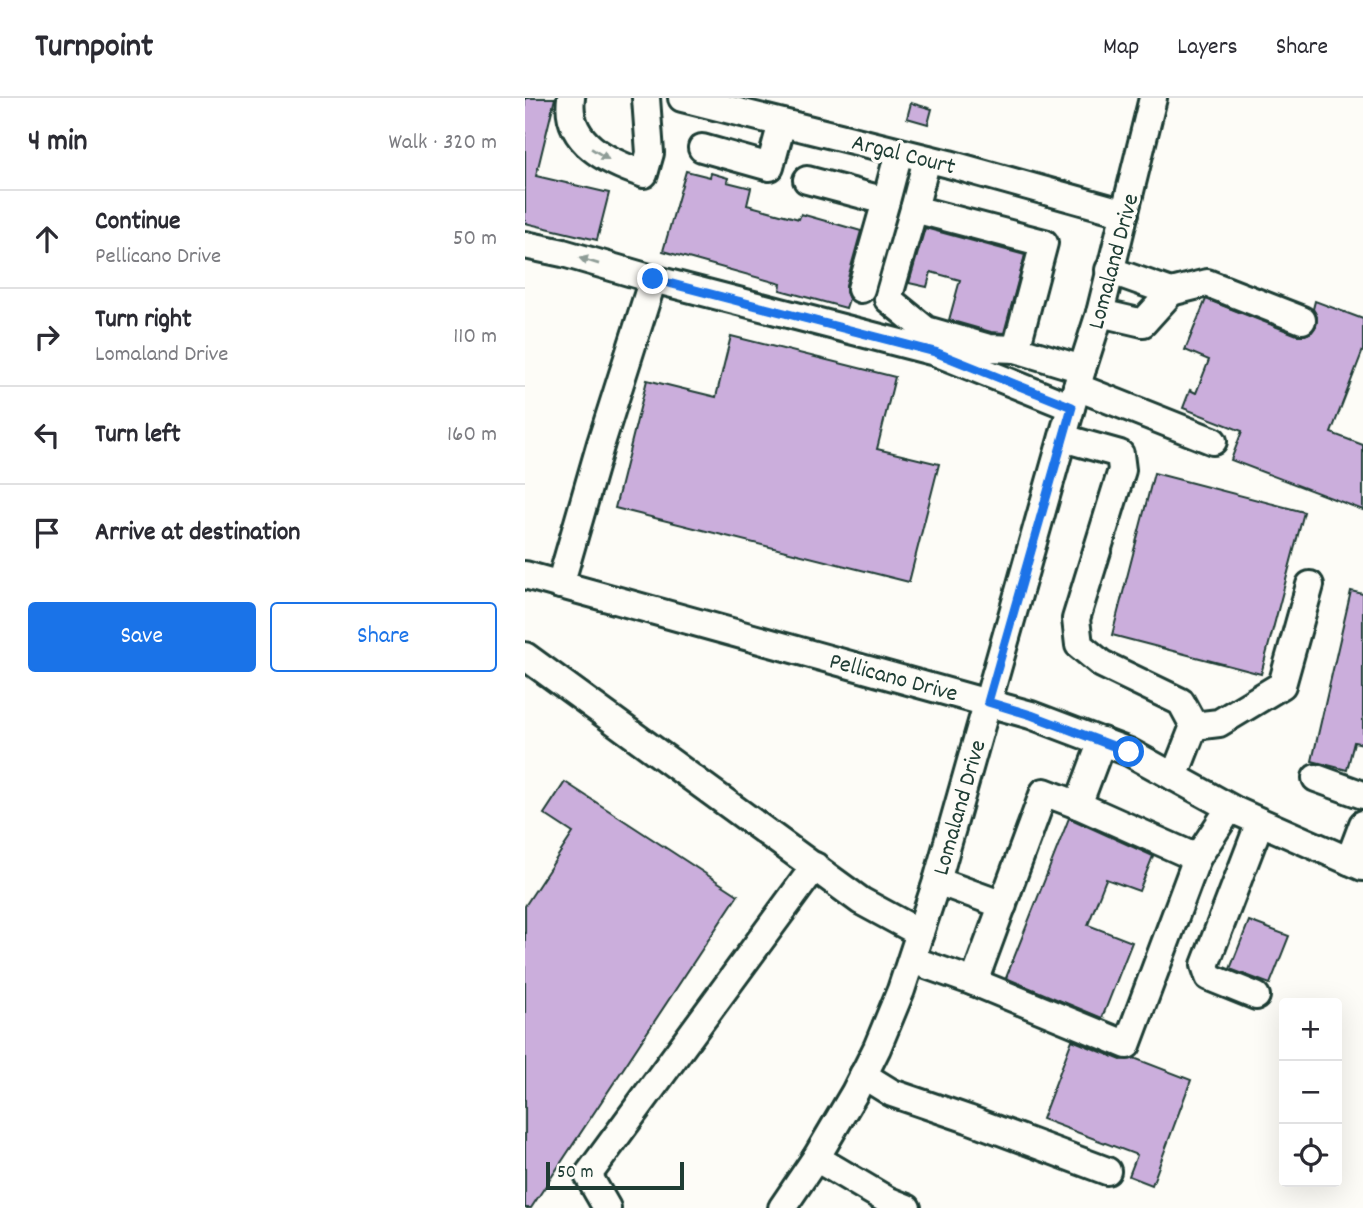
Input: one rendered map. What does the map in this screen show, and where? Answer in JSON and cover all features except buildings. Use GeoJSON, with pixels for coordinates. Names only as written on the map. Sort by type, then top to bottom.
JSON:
{"type":"FeatureCollection","features":[{"type":"Feature","properties":{"kind":"street"},"geometry":{"type":"LineString","coordinates":[[571,98],[569,111],[575,130],[590,148],[619,166],[644,174],[650,153],[646,98]]}},
{"type":"Feature","properties":{"kind":"street","name":"Argal Court"},"geometry":{"type":"LineString","coordinates":[[681,98],[927,159],[1125,213]]}},
{"type":"Feature","properties":{"kind":"street","name":"Lomaland Drive"},"geometry":{"type":"LineString","coordinates":[[782,1208],[816,1158],[863,1075],[897,1002],[912,960],[1100,313],[1153,98]]}},
{"type":"Feature","properties":{"kind":"street"},"geometry":{"type":"LineString","coordinates":[[702,148],[770,167],[782,123]]}},
{"type":"Feature","properties":{"kind":"street"},"geometry":{"type":"LineString","coordinates":[[861,289],[899,152]]}},
{"type":"Feature","properties":{"kind":"street"},"geometry":{"type":"LineString","coordinates":[[927,159],[888,299],[926,330],[989,348],[1016,349],[1077,388]]}},
{"type":"Feature","properties":{"kind":"street"},"geometry":{"type":"LineString","coordinates":[[807,180],[886,201]]}},
{"type":"Feature","properties":{"kind":"street"},"geometry":{"type":"LineString","coordinates":[[914,209],[1044,243],[1016,349]]}},
{"type":"Feature","properties":{"kind":"street"},"geometry":{"type":"LineString","coordinates":[[525,245],[1077,388],[1213,441]]}},
{"type":"Feature","properties":{"kind":"street"},"geometry":{"type":"LineString","coordinates":[[1109,270],[1171,292],[1207,284],[1302,320]]}},
{"type":"Feature","properties":{"kind":"street"},"geometry":{"type":"LineString","coordinates":[[560,585],[653,279]]}},
{"type":"Feature","properties":{"kind":"street"},"geometry":{"type":"LineString","coordinates":[[1100,313],[1143,323],[1171,292]]}},
{"type":"Feature","properties":{"kind":"street"},"geometry":{"type":"LineString","coordinates":[[1063,438],[1120,454],[1122,470],[1076,619],[1079,645],[1102,664],[1181,702],[1194,726],[1174,777]]}},
{"type":"Feature","properties":{"kind":"street","name":"Pellicano Drive"},"geometry":{"type":"LineString","coordinates":[[526,578],[988,702],[1102,741],[1129,752],[1230,808],[1356,864]]}},
{"type":"Feature","properties":{"kind":"street"},"geometry":{"type":"LineString","coordinates":[[1194,726],[1219,723],[1282,685],[1310,585]]}},
{"type":"Feature","properties":{"kind":"street"},"geometry":{"type":"LineString","coordinates":[[525,656],[861,901],[920,933]]}},
{"type":"Feature","properties":{"kind":"street"},"geometry":{"type":"LineString","coordinates":[[1078,804],[1102,741]]}},
{"type":"Feature","properties":{"kind":"street"},"geometry":{"type":"LineString","coordinates":[[1316,778],[1363,795]]}},
{"type":"Feature","properties":{"kind":"street"},"geometry":{"type":"LineString","coordinates":[[974,982],[1044,792],[1078,804],[1197,859]]}},
{"type":"Feature","properties":{"kind":"street"},"geometry":{"type":"LineString","coordinates":[[912,960],[974,982],[1127,1045],[1197,859],[1230,808]]}},
{"type":"Feature","properties":{"kind":"street"},"geometry":{"type":"LineString","coordinates":[[1256,996],[1209,977],[1205,965],[1260,822]]}},
{"type":"Feature","properties":{"kind":"street"},"geometry":{"type":"LineString","coordinates":[[1356,864],[1363,824]]}},
{"type":"Feature","properties":{"kind":"street"},"geometry":{"type":"LineString","coordinates":[[607,1208],[588,1175],[815,866]]}},
{"type":"Feature","properties":{"kind":"street"},"geometry":{"type":"LineString","coordinates":[[937,881],[1003,905]]}},
{"type":"Feature","properties":{"kind":"street"},"geometry":{"type":"LineString","coordinates":[[863,1075],[892,1093],[1107,1171]]}},
{"type":"Feature","properties":{"kind":"street"},"geometry":{"type":"LineString","coordinates":[[816,1158],[887,1200],[907,1208]]}},
{"type":"Feature","properties":{"kind":"route"},"geometry":{"type":"LineString","coordinates":[[653,279],[935,352],[1072,407],[988,702],[1031,715],[1129,752]]}}]}
